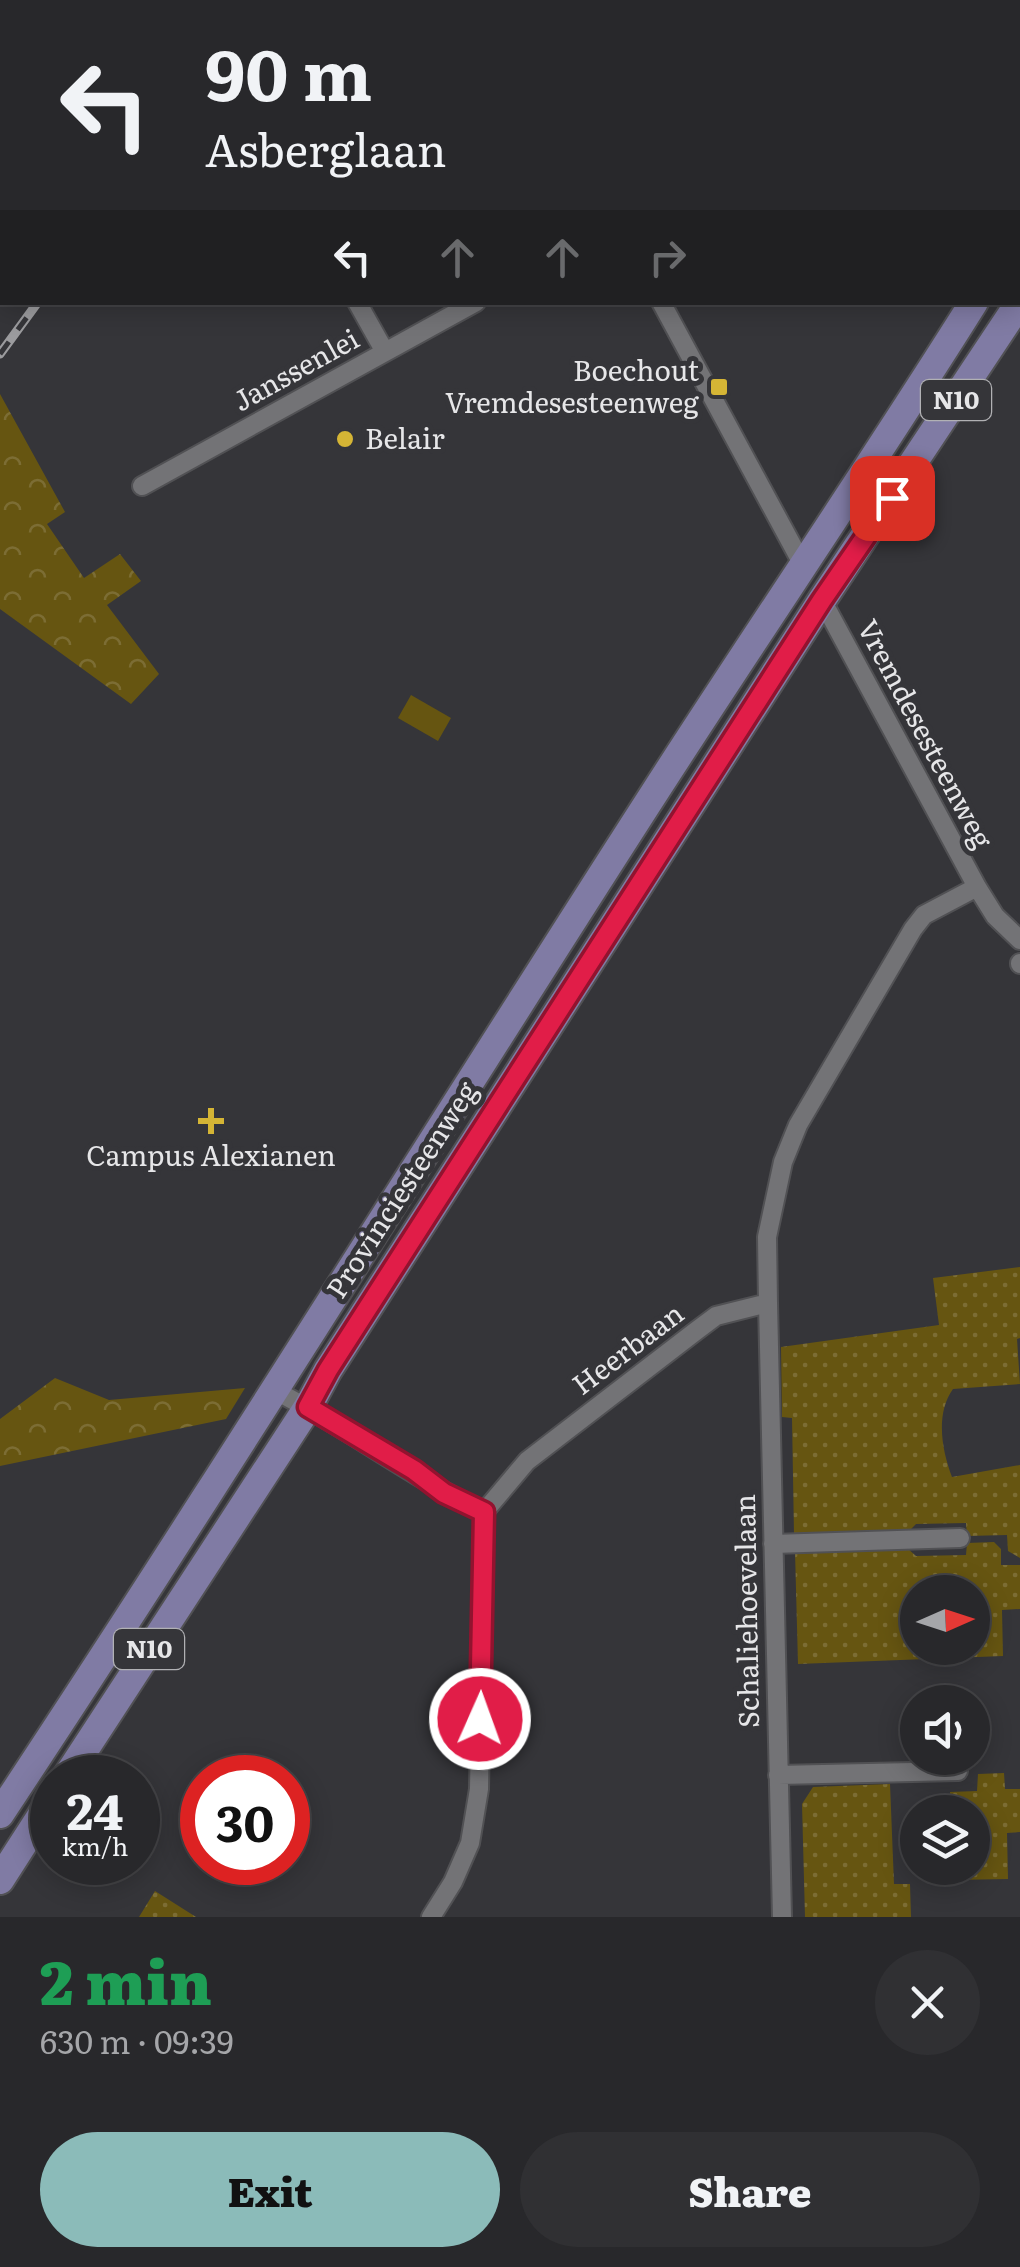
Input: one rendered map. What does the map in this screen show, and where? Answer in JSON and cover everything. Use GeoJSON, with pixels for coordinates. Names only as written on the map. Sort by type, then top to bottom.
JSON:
{"type":"FeatureCollection","features":[{"type":"Feature","properties":{"kind":"main road","name":"Provinciesteenweg"},"geometry":{"type":"LineString","coordinates":[[0,1814],[972,305]]}},
{"type":"Feature","properties":{"kind":"main road","name":"Provinciesteenweg"},"geometry":{"type":"LineString","coordinates":[[81,1755],[308,1407],[822,600],[1018,305]]}},
{"type":"Feature","properties":{"kind":"main road"},"geometry":{"type":"LineString","coordinates":[[804,567],[822,600]]}},
{"type":"Feature","properties":{"kind":"main road"},"geometry":{"type":"LineString","coordinates":[[0,1880],[30,1833]]}},
{"type":"Feature","properties":{"kind":"street"},"geometry":{"type":"LineString","coordinates":[[359,305],[386,352]]}},
{"type":"Feature","properties":{"kind":"street","name":"Janssenlei"},"geometry":{"type":"LineString","coordinates":[[142,486],[471,305]]}},
{"type":"Feature","properties":{"kind":"street"},"geometry":{"type":"LineString","coordinates":[[663,305],[804,567]]}},
{"type":"Feature","properties":{"kind":"street","name":"Vremdesesteenweg"},"geometry":{"type":"LineString","coordinates":[[822,600],[977,887],[996,916],[1020,940]]}},
{"type":"Feature","properties":{"kind":"street"},"geometry":{"type":"LineString","coordinates":[[768,1304],[768,1237],[774,1196],[798,1124],[913,929],[924,915],[977,887]]}},
{"type":"Feature","properties":{"kind":"street","name":"Heerbaan"},"geometry":{"type":"LineString","coordinates":[[484,1512],[527,1460],[716,1316],[768,1304]]}},
{"type":"Feature","properties":{"kind":"street","name":"Schaliehoevelaan"},"geometry":{"type":"LineString","coordinates":[[768,1304],[782,1917]]}},
{"type":"Feature","properties":{"kind":"street"},"geometry":{"type":"LineString","coordinates":[[272,1389],[414,1470],[444,1493],[484,1512],[478,1789],[470,1843],[453,1882],[431,1917]]}},
{"type":"Feature","properties":{"kind":"street"},"geometry":{"type":"LineString","coordinates":[[773,1544],[960,1538]]}},
{"type":"Feature","properties":{"kind":"street"},"geometry":{"type":"LineString","coordinates":[[778,1775],[900,1772]]}},
{"type":"Feature","properties":{"kind":"green space"},"geometry":{"type":"Polygon","coordinates":[[[0,394],[65,512],[47,524],[84,578],[120,554],[141,581],[107,605],[159,674],[131,704],[0,609],[0,394]]]}},
{"type":"Feature","properties":{"kind":"green space"},"geometry":{"type":"Polygon","coordinates":[[[411,695],[451,718],[438,741],[398,718],[411,695]]]}},
{"type":"Feature","properties":{"kind":"green space"},"geometry":{"type":"Polygon","coordinates":[[[1020,1267],[1020,1384],[953,1389],[944,1410],[942,1433],[952,1477],[1020,1465],[1020,1558],[1008,1551],[1007,1535],[967,1536],[966,1523],[916,1524],[907,1533],[794,1534],[792,1418],[782,1417],[781,1347],[939,1325],[933,1278],[1020,1267]]]}},
{"type":"Feature","properties":{"kind":"green space"},"geometry":{"type":"Polygon","coordinates":[[[55,1378],[109,1400],[245,1388],[226,1419],[0,1466],[0,1419],[55,1378]]]}},
{"type":"Feature","properties":{"kind":"green space"},"geometry":{"type":"Polygon","coordinates":[[[994,1542],[1001,1549],[1001,1565],[1020,1565],[1020,1609],[1002,1610],[1003,1656],[990,1657],[990,1575],[900,1575],[900,1660],[798,1664],[795,1551],[907,1548],[916,1556],[966,1555],[967,1543],[994,1542]]]}},
{"type":"Feature","properties":{"kind":"green space"},"geometry":{"type":"Polygon","coordinates":[[[1004,1773],[1005,1789],[1020,1789],[1020,1832],[1007,1833],[1008,1879],[990,1879],[990,1795],[950,1795],[977,1791],[978,1775],[1004,1773]]]}},
{"type":"Feature","properties":{"kind":"green space"},"geometry":{"type":"Polygon","coordinates":[[[890,1784],[894,1884],[910,1885],[911,1917],[805,1917],[802,1804],[813,1787],[890,1784]]]}},
{"type":"Feature","properties":{"kind":"green space"},"geometry":{"type":"Polygon","coordinates":[[[155,1891],[196,1917],[139,1917],[155,1891]]]}},
{"type":"Feature","properties":{"kind":"railway"},"geometry":{"type":"LineString","coordinates":[[0,354],[36,305]]}},
{"type":"Feature","properties":{"kind":"place","name":"Boechout Vremdesesteenweg"},"geometry":{"type":"Point","coordinates":[719,387]}},
{"type":"Feature","properties":{"kind":"place","name":"Belair"},"geometry":{"type":"Point","coordinates":[345,439]}},
{"type":"Feature","properties":{"kind":"place","name":"Campus Alexianen"},"geometry":{"type":"Point","coordinates":[211,1121]}},
{"type":"Feature","properties":{"kind":"route"},"geometry":{"type":"LineString","coordinates":[[480,1719],[484,1512],[444,1493],[414,1470],[308,1407],[328,1370],[822,600],[892,498]]}}]}
